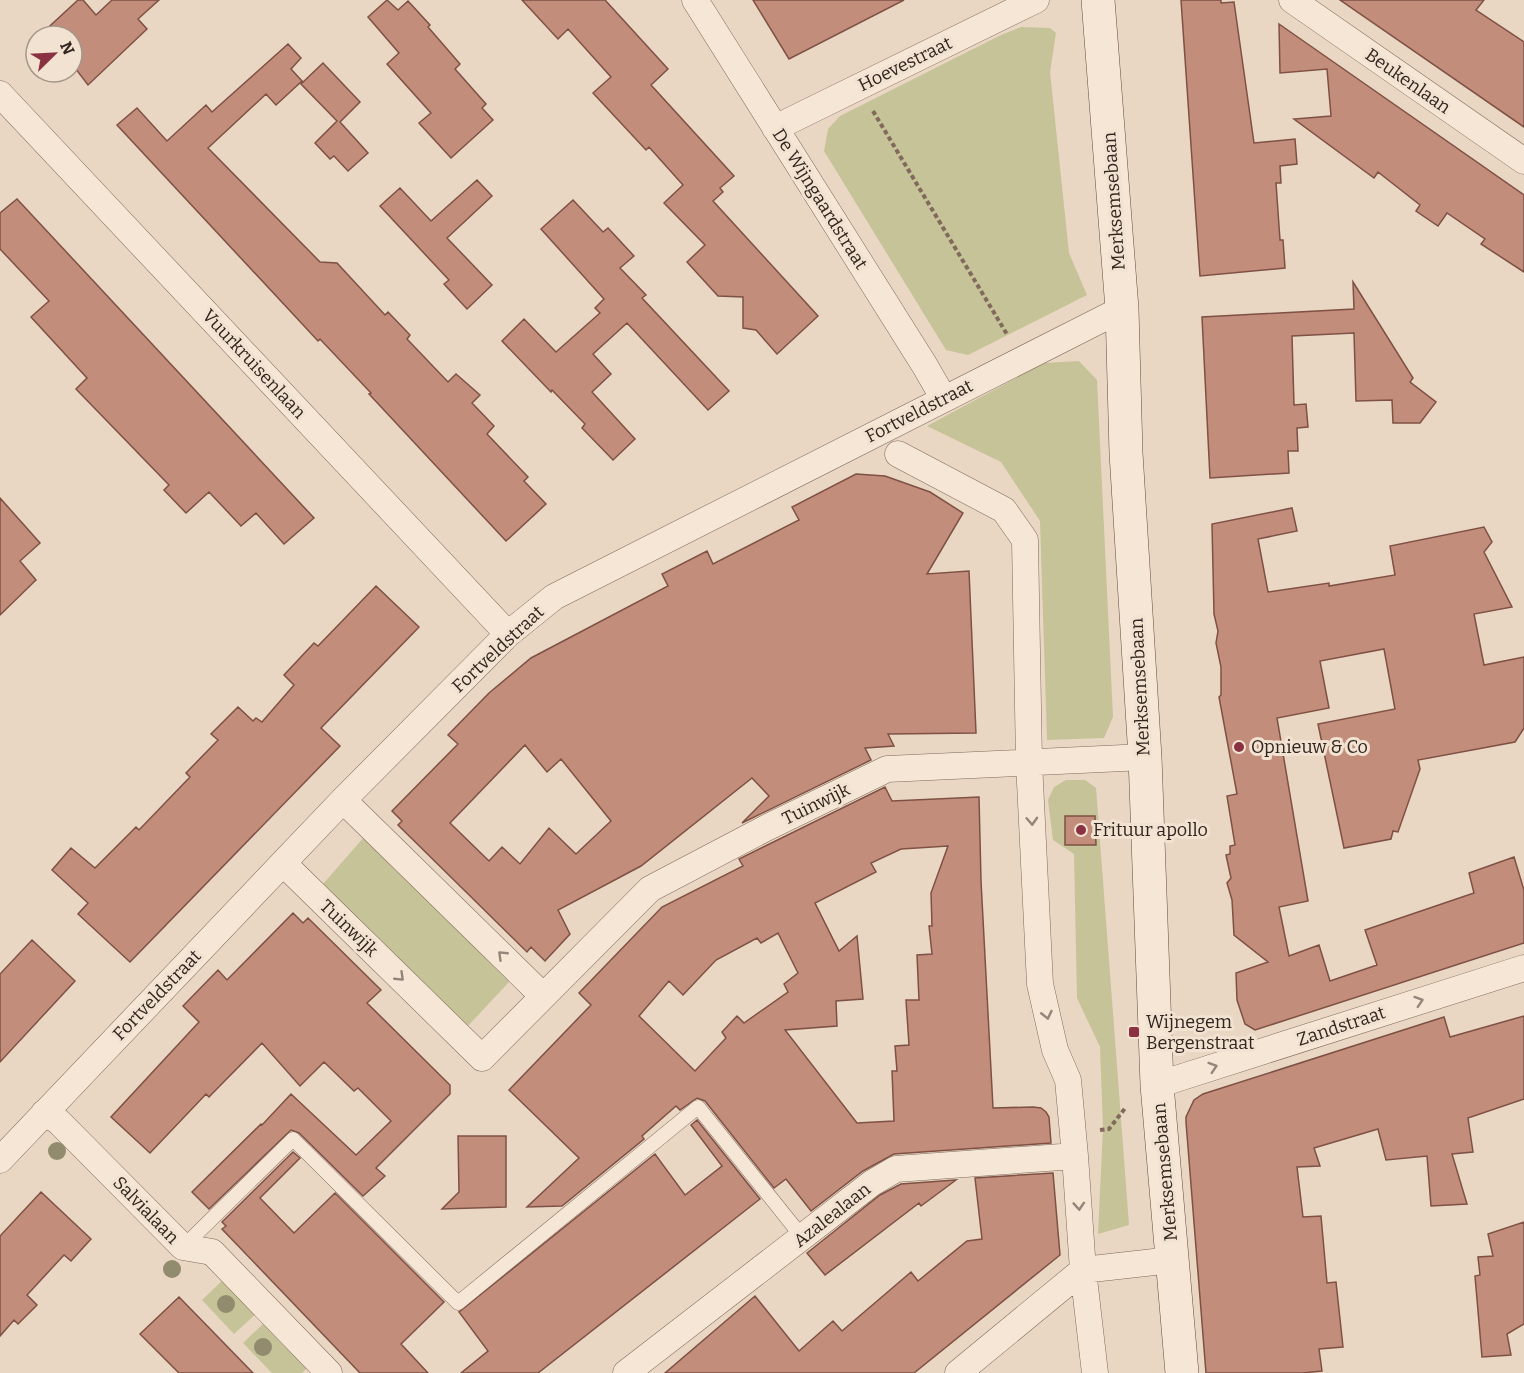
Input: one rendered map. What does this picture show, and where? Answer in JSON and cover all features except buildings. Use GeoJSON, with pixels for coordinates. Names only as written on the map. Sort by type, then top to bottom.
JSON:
{"type":"FeatureCollection","features":[{"type":"Feature","properties":{"kind":"main road","name":"Merksemsebaan"},"geometry":{"type":"LineString","coordinates":[[1098,0],[1122,309],[1126,453],[1144,757],[1158,1095],[1182,1373]]}},
{"type":"Feature","properties":{"kind":"street","name":"De Wijngaardstraat"},"geometry":{"type":"LineString","coordinates":[[695,0],[944,399]]}},
{"type":"Feature","properties":{"kind":"street","name":"Hoevestraat"},"geometry":{"type":"LineString","coordinates":[[775,128],[1036,0]]}},
{"type":"Feature","properties":{"kind":"street","name":"Beukenlaan"},"geometry":{"type":"LineString","coordinates":[[1292,0],[1524,161]]}},
{"type":"Feature","properties":{"kind":"street","name":"Vuurkruisenlaan"},"geometry":{"type":"LineString","coordinates":[[0,94],[508,634]]}},
{"type":"Feature","properties":{"kind":"street","name":"Fortveldstraat"},"geometry":{"type":"LineString","coordinates":[[0,1160],[344,800],[508,634],[554,597],[1122,309]]}},
{"type":"Feature","properties":{"kind":"street"},"geometry":{"type":"LineString","coordinates":[[898,454],[1004,510],[1025,540],[1029,762],[1040,984],[1054,1050],[1068,1080],[1083,1270],[1095,1373]]}},
{"type":"Feature","properties":{"kind":"street","name":"Tuinwijk"},"geometry":{"type":"LineString","coordinates":[[283,863],[482,1058],[650,889],[877,773],[887,769],[1144,757]]}},
{"type":"Feature","properties":{"kind":"street"},"geometry":{"type":"LineString","coordinates":[[344,800],[543,996]]}},
{"type":"Feature","properties":{"kind":"street","name":"Zandstraat"},"geometry":{"type":"LineString","coordinates":[[1158,1095],[1524,968]]}},
{"type":"Feature","properties":{"kind":"street","name":"Salvialaan"},"geometry":{"type":"LineString","coordinates":[[44,1113],[69,1131],[183,1247],[212,1252],[329,1373]]}},
{"type":"Feature","properties":{"kind":"street","name":"Azalealaan"},"geometry":{"type":"LineString","coordinates":[[626,1373],[872,1183],[896,1168],[1074,1145]]}},
{"type":"Feature","properties":{"kind":"street"},"geometry":{"type":"LineString","coordinates":[[958,1373],[1083,1270],[1172,1260]]}},
{"type":"Feature","properties":{"kind":"lane"},"geometry":{"type":"LineString","coordinates":[[183,1247],[293,1139],[458,1303],[698,1107],[803,1238]]}},
{"type":"Feature","properties":{"kind":"path"},"geometry":{"type":"LineString","coordinates":[[859,87],[1022,359]]}},
{"type":"Feature","properties":{"kind":"path"},"geometry":{"type":"LineString","coordinates":[[1074,1145],[1109,1129],[1125,1107],[1158,1095]]}},
{"type":"Feature","properties":{"kind":"shaded area"},"geometry":{"type":"Polygon","coordinates":[[[1021,27],[1050,28],[1056,33],[1050,72],[1069,253],[1087,295],[968,355],[946,350],[824,151],[828,129],[840,116],[1021,27]]]}},
{"type":"Feature","properties":{"kind":"shaded area"},"geometry":{"type":"Polygon","coordinates":[[[1079,361],[1097,380],[1113,717],[1104,738],[1047,740],[1040,521],[1001,462],[927,426],[1044,363],[1079,361]]]}},
{"type":"Feature","properties":{"kind":"shaded area"},"geometry":{"type":"Polygon","coordinates":[[[1066,780],[1085,780],[1096,788],[1129,1225],[1098,1234],[1103,1128],[1100,1047],[1077,998],[1074,854],[1053,840],[1048,800],[1054,787],[1066,780]]]}},
{"type":"Feature","properties":{"kind":"shaded area"},"geometry":{"type":"Polygon","coordinates":[[[365,836],[509,982],[466,1028],[323,884],[365,836]]]}},
{"type":"Feature","properties":{"kind":"shaded area"},"geometry":{"type":"Polygon","coordinates":[[[227,1276],[260,1310],[234,1334],[202,1300],[227,1276]]]}},
{"type":"Feature","properties":{"kind":"shaded area"},"geometry":{"type":"Polygon","coordinates":[[[268,1319],[311,1364],[302,1373],[272,1373],[243,1343],[268,1319]]]}},
{"type":"Feature","properties":{"kind":"place","name":"Opnieuw & Co"},"geometry":{"type":"Point","coordinates":[1239,747]}},
{"type":"Feature","properties":{"kind":"place","name":"Frituur apollo"},"geometry":{"type":"Point","coordinates":[1081,830]}},
{"type":"Feature","properties":{"kind":"place","name":"Wijnegem Bergenstraat"},"geometry":{"type":"Point","coordinates":[1134,1032]}}]}
